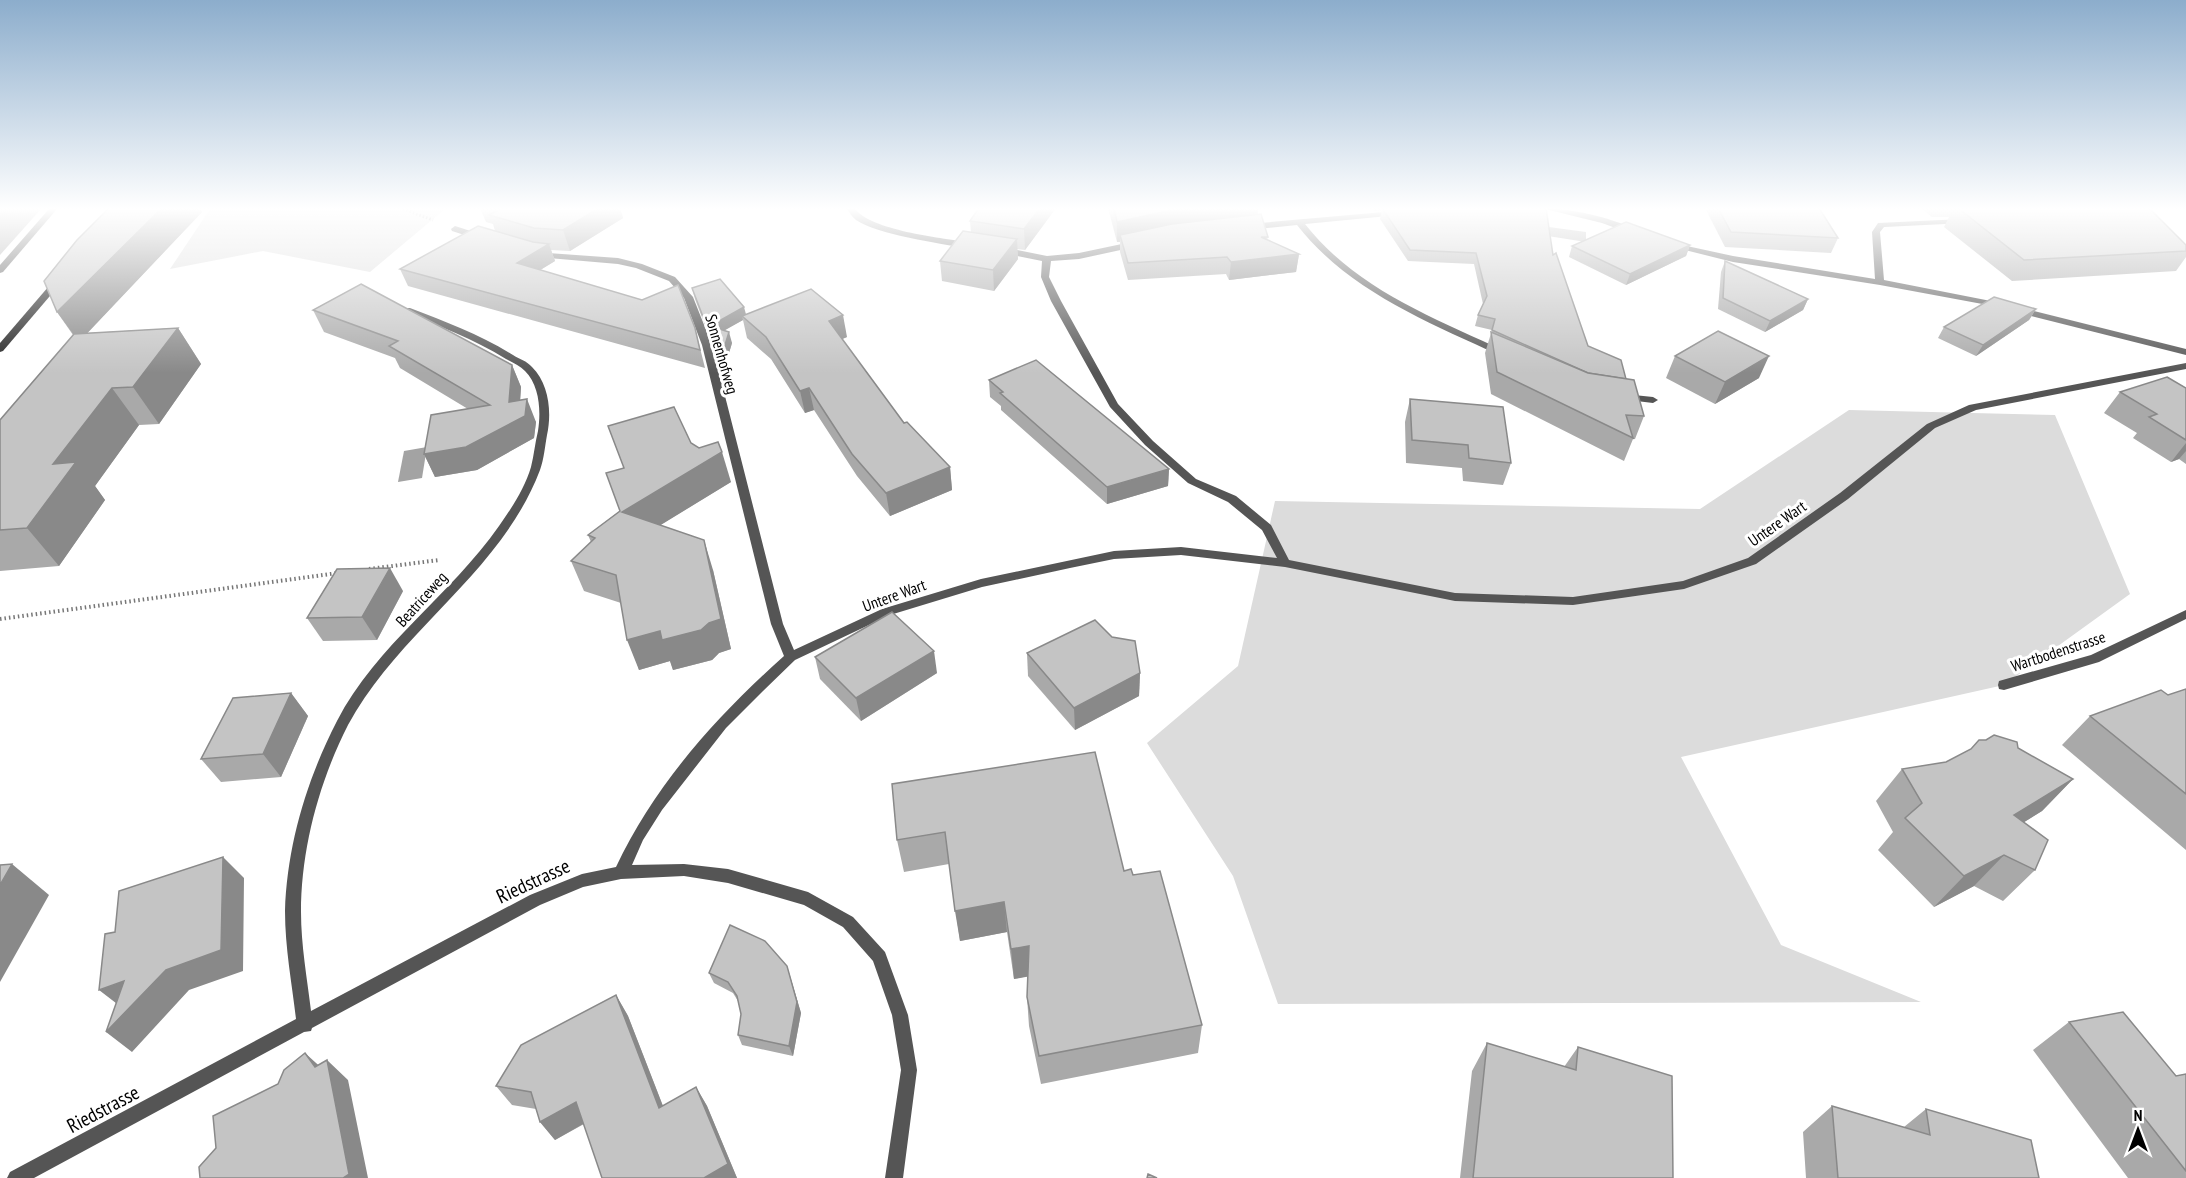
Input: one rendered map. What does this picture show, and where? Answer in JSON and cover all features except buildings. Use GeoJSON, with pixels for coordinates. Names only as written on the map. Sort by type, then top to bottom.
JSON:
{"type":"FeatureCollection","features":[{"type":"Feature","properties":{"kind":"main road"},"geometry":{"type":"LineString","coordinates":[[0,349],[63,276]]}},
{"type":"Feature","properties":{"kind":"street","name":"Sonnenhofweg"},"geometry":{"type":"LineString","coordinates":[[630,264],[672,279],[688,297],[707,345],[777,624],[791,657]]}},
{"type":"Feature","properties":{"kind":"street"},"geometry":{"type":"LineString","coordinates":[[1046,264],[1045,277],[1056,301],[1114,405],[1149,443],[1192,480],[1232,499],[1267,528],[1285,562]]}},
{"type":"Feature","properties":{"kind":"street"},"geometry":{"type":"LineString","coordinates":[[1340,264],[1360,280],[1450,329],[1513,358]]}},
{"type":"Feature","properties":{"kind":"street"},"geometry":{"type":"LineString","coordinates":[[1765,264],[1880,282],[2056,318],[2186,352]]}},
{"type":"Feature","properties":{"kind":"street"},"geometry":{"type":"LineString","coordinates":[[1879,264],[1880,282]]}},
{"type":"Feature","properties":{"kind":"street","name":"Beatriceweg"},"geometry":{"type":"LineString","coordinates":[[305,1025],[293,913],[298,847],[318,784],[342,723],[358,695],[484,554],[516,512],[533,473],[543,439],[545,408],[540,387],[528,369],[493,346],[390,304]]}},
{"type":"Feature","properties":{"kind":"street","name":"Untere Wart"},"geometry":{"type":"LineString","coordinates":[[621,872],[638,836],[657,806],[721,724],[791,657],[886,612],[981,583],[1114,555],[1181,551],[1285,562],[1455,597],[1573,601],[1684,585],[1752,561],[1844,496],[1931,426],[1973,407],[2186,366]]}},
{"type":"Feature","properties":{"kind":"street"},"geometry":{"type":"LineString","coordinates":[[1608,394],[1653,400]]}},
{"type":"Feature","properties":{"kind":"street","name":"Wartbodenstrasse"},"geometry":{"type":"LineString","coordinates":[[2004,685],[2095,659],[2186,614]]}},
{"type":"Feature","properties":{"kind":"street","name":"Riedstrasse"},"geometry":{"type":"LineString","coordinates":[[16,1178],[535,900],[582,881],[621,872],[684,870],[728,876],[808,898],[848,922],[879,957],[900,1015],[909,1070],[894,1178]]}},
{"type":"Feature","properties":{"kind":"path"},"geometry":{"type":"LineString","coordinates":[[366,569],[484,554]]}},
{"type":"Feature","properties":{"kind":"path"},"geometry":{"type":"LineString","coordinates":[[0,619],[343,573]]}},
{"type":"Feature","properties":{"kind":"shaded area"},"geometry":{"type":"Polygon","coordinates":[[[173,264],[196,264],[170,269],[173,264]]]}},
{"type":"Feature","properties":{"kind":"shaded area"},"geometry":{"type":"Polygon","coordinates":[[[329,264],[380,264],[370,272],[329,264]]]}},
{"type":"Feature","properties":{"kind":"shaded area"},"geometry":{"type":"Polygon","coordinates":[[[1849,410],[2055,415],[2130,594],[2004,685],[1681,757],[1781,945],[1921,1002],[1278,1004],[1233,876],[1147,743],[1238,666],[1275,501],[1700,509],[1849,410]]]}},
{"type":"Feature","properties":{"kind":"shaded area"},"geometry":{"type":"Polygon","coordinates":[[[427,447],[422,478],[398,482],[404,451],[427,447]]]}}]}
